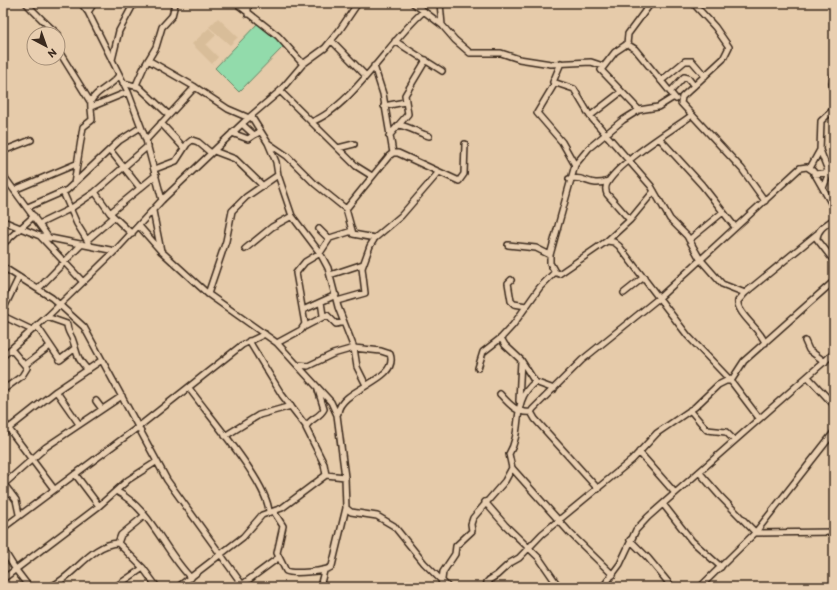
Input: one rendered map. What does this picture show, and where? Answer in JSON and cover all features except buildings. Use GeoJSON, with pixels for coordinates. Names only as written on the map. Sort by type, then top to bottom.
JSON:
{"type":"FeatureCollection","features":[{"type":"Feature","properties":{"kind":"street"},"geometry":{"type":"LineString","coordinates":[[26,3],[36,11],[49,26]]}},
{"type":"Feature","properties":{"kind":"street"},"geometry":{"type":"LineString","coordinates":[[81,3],[88,12],[128,92],[148,146],[162,200]]}},
{"type":"Feature","properties":{"kind":"street"},"geometry":{"type":"LineString","coordinates":[[88,12],[94,3]]}},
{"type":"Feature","properties":{"kind":"street"},"geometry":{"type":"LineString","coordinates":[[112,60],[119,31],[134,3]]}},
{"type":"Feature","properties":{"kind":"street"},"geometry":{"type":"LineString","coordinates":[[236,3],[248,14],[278,36],[303,64]]}},
{"type":"Feature","properties":{"kind":"street"},"geometry":{"type":"LineString","coordinates":[[248,3],[248,14]]}},
{"type":"Feature","properties":{"kind":"street"},"geometry":{"type":"LineString","coordinates":[[3,356],[47,318],[59,304],[132,234],[162,200],[232,133],[280,91],[303,64],[332,41],[358,3]]}},
{"type":"Feature","properties":{"kind":"street"},"geometry":{"type":"LineString","coordinates":[[413,3],[442,25],[455,40],[470,53],[491,52],[551,64],[591,62],[603,66]]}},
{"type":"Feature","properties":{"kind":"street"},"geometry":{"type":"LineString","coordinates":[[440,3],[442,25]]}},
{"type":"Feature","properties":{"kind":"street"},"geometry":{"type":"LineString","coordinates":[[627,44],[628,34],[650,3]]}},
{"type":"Feature","properties":{"kind":"street"},"geometry":{"type":"LineString","coordinates":[[681,103],[682,97],[723,59],[729,48],[715,27],[693,3]]}},
{"type":"Feature","properties":{"kind":"street"},"geometry":{"type":"LineString","coordinates":[[136,85],[156,47],[162,27],[172,16],[175,4]]}},
{"type":"Feature","properties":{"kind":"street"},"geometry":{"type":"LineString","coordinates":[[311,122],[325,116],[331,111],[366,76],[395,41],[424,11]]}},
{"type":"Feature","properties":{"kind":"street"},"geometry":{"type":"LineString","coordinates":[[332,41],[366,76]]}},
{"type":"Feature","properties":{"kind":"street"},"geometry":{"type":"LineString","coordinates":[[395,41],[442,71]]}},
{"type":"Feature","properties":{"kind":"street"},"geometry":{"type":"LineString","coordinates":[[627,44],[615,52],[601,70],[639,110]]}},
{"type":"Feature","properties":{"kind":"street"},"geometry":{"type":"LineString","coordinates":[[627,44],[635,49],[674,97],[742,169],[765,201]]}},
{"type":"Feature","properties":{"kind":"street"},"geometry":{"type":"LineString","coordinates":[[148,60],[196,87],[228,109],[250,117],[268,143],[276,162],[278,175],[292,216],[320,253],[330,275],[337,302],[354,348],[357,367],[366,385]]}},
{"type":"Feature","properties":{"kind":"street"},"geometry":{"type":"LineString","coordinates":[[389,136],[408,114],[405,102],[407,89],[426,60]]}},
{"type":"Feature","properties":{"kind":"street"},"geometry":{"type":"LineString","coordinates":[[661,81],[685,61],[692,61],[705,76]]}},
{"type":"Feature","properties":{"kind":"street"},"geometry":{"type":"LineString","coordinates":[[66,63],[91,105],[92,120],[83,127],[74,184]]}},
{"type":"Feature","properties":{"kind":"street"},"geometry":{"type":"LineString","coordinates":[[561,64],[554,78],[555,84],[537,113],[562,142],[575,165]]}},
{"type":"Feature","properties":{"kind":"street"},"geometry":{"type":"LineString","coordinates":[[374,66],[384,106],[393,153]]}},
{"type":"Feature","properties":{"kind":"street"},"geometry":{"type":"LineString","coordinates":[[834,74],[832,83],[834,96]]}},
{"type":"Feature","properties":{"kind":"street"},"geometry":{"type":"LineString","coordinates":[[91,105],[95,97],[113,83],[119,75]]}},
{"type":"Feature","properties":{"kind":"street"},"geometry":{"type":"LineString","coordinates":[[670,92],[684,78],[688,78],[694,86]]}},
{"type":"Feature","properties":{"kind":"street"},"geometry":{"type":"LineString","coordinates":[[123,83],[136,85],[169,115]]}},
{"type":"Feature","properties":{"kind":"street"},"geometry":{"type":"LineString","coordinates":[[555,84],[574,89],[590,116],[654,192],[670,219],[689,240],[700,259],[722,284],[745,292]]}},
{"type":"Feature","properties":{"kind":"street"},"geometry":{"type":"LineString","coordinates":[[146,140],[196,87]]}},
{"type":"Feature","properties":{"kind":"street"},"geometry":{"type":"LineString","coordinates":[[280,91],[356,166],[372,176]]}},
{"type":"Feature","properties":{"kind":"street"},"geometry":{"type":"LineString","coordinates":[[91,105],[128,92]]}},
{"type":"Feature","properties":{"kind":"street"},"geometry":{"type":"LineString","coordinates":[[590,116],[621,92]]}},
{"type":"Feature","properties":{"kind":"street"},"geometry":{"type":"LineString","coordinates":[[555,272],[550,263],[550,255],[575,165],[586,152],[639,110],[658,107],[674,97]]}},
{"type":"Feature","properties":{"kind":"street"},"geometry":{"type":"LineString","coordinates":[[384,106],[405,102]]}},
{"type":"Feature","properties":{"kind":"street"},"geometry":{"type":"LineString","coordinates":[[831,173],[820,150],[820,125],[823,118],[834,110]]}},
{"type":"Feature","properties":{"kind":"street"},"geometry":{"type":"LineString","coordinates":[[630,220],[607,194],[605,189],[608,181],[629,161],[691,116]]}},
{"type":"Feature","properties":{"kind":"street"},"geometry":{"type":"LineString","coordinates":[[161,123],[184,148]]}},
{"type":"Feature","properties":{"kind":"street"},"geometry":{"type":"LineString","coordinates":[[242,124],[254,135]]}},
{"type":"Feature","properties":{"kind":"street"},"geometry":{"type":"LineString","coordinates":[[399,125],[409,127],[420,134],[429,136]]}},
{"type":"Feature","properties":{"kind":"street"},"geometry":{"type":"LineString","coordinates":[[28,207],[63,192],[74,184],[110,150],[141,127]]}},
{"type":"Feature","properties":{"kind":"street"},"geometry":{"type":"LineString","coordinates":[[232,133],[248,139],[260,132]]}},
{"type":"Feature","properties":{"kind":"street"},"geometry":{"type":"LineString","coordinates":[[660,139],[699,181],[735,227]]}},
{"type":"Feature","properties":{"kind":"street"},"geometry":{"type":"LineString","coordinates":[[3,151],[31,140]]}},
{"type":"Feature","properties":{"kind":"street"},"geometry":{"type":"LineString","coordinates":[[154,169],[176,161],[184,148],[192,140],[198,142],[212,152],[235,159],[263,186]]}},
{"type":"Feature","properties":{"kind":"street"},"geometry":{"type":"LineString","coordinates":[[268,143],[287,156],[326,194],[346,209],[352,231],[356,235],[375,238]]}},
{"type":"Feature","properties":{"kind":"street"},"geometry":{"type":"LineString","coordinates":[[338,148],[354,144]]}},
{"type":"Feature","properties":{"kind":"street"},"geometry":{"type":"LineString","coordinates":[[393,153],[398,153],[458,181],[463,178],[465,167],[464,144]]}},
{"type":"Feature","properties":{"kind":"street"},"geometry":{"type":"LineString","coordinates":[[39,224],[70,209],[95,192],[148,146]]}},
{"type":"Feature","properties":{"kind":"street"},"geometry":{"type":"LineString","coordinates":[[110,150],[122,168],[140,188]]}},
{"type":"Feature","properties":{"kind":"street"},"geometry":{"type":"LineString","coordinates":[[810,168],[820,150]]}},
{"type":"Feature","properties":{"kind":"street"},"geometry":{"type":"LineString","coordinates":[[346,209],[372,176],[393,153]]}},
{"type":"Feature","properties":{"kind":"street"},"geometry":{"type":"LineString","coordinates":[[14,190],[76,164]]}},
{"type":"Feature","properties":{"kind":"street"},"geometry":{"type":"LineString","coordinates":[[500,394],[510,405],[518,410],[526,413],[531,412],[582,360],[660,297],[800,168],[810,168]]}},
{"type":"Feature","properties":{"kind":"street"},"geometry":{"type":"LineString","coordinates":[[810,168],[834,208]]}},
{"type":"Feature","properties":{"kind":"street"},"geometry":{"type":"LineString","coordinates":[[337,302],[365,292],[362,278],[363,264],[375,238],[402,216],[440,172]]}},
{"type":"Feature","properties":{"kind":"street"},"geometry":{"type":"LineString","coordinates":[[814,174],[831,173]]}},
{"type":"Feature","properties":{"kind":"street"},"geometry":{"type":"LineString","coordinates":[[823,188],[831,173]]}},
{"type":"Feature","properties":{"kind":"street"},"geometry":{"type":"LineString","coordinates":[[3,175],[28,207],[49,238]]}},
{"type":"Feature","properties":{"kind":"street"},"geometry":{"type":"LineString","coordinates":[[208,294],[226,241],[232,211],[237,204],[278,175]]}},
{"type":"Feature","properties":{"kind":"street"},"geometry":{"type":"LineString","coordinates":[[38,289],[64,262],[86,243],[112,214],[140,188],[156,176]]}},
{"type":"Feature","properties":{"kind":"street"},"geometry":{"type":"LineString","coordinates":[[570,179],[580,178],[595,184],[608,181]]}},
{"type":"Feature","properties":{"kind":"street"},"geometry":{"type":"LineString","coordinates":[[63,192],[86,243]]}},
{"type":"Feature","properties":{"kind":"street"},"geometry":{"type":"LineString","coordinates":[[95,192],[112,214],[132,234]]}},
{"type":"Feature","properties":{"kind":"street"},"geometry":{"type":"LineString","coordinates":[[478,368],[483,352],[501,338],[516,322],[526,306],[555,272],[563,272],[607,241],[630,220],[654,192]]}},
{"type":"Feature","properties":{"kind":"street"},"geometry":{"type":"LineString","coordinates":[[153,211],[161,251]]}},
{"type":"Feature","properties":{"kind":"street"},"geometry":{"type":"LineString","coordinates":[[689,240],[723,212]]}},
{"type":"Feature","properties":{"kind":"street"},"geometry":{"type":"LineString","coordinates":[[3,244],[34,216]]}},
{"type":"Feature","properties":{"kind":"street"},"geometry":{"type":"LineString","coordinates":[[245,249],[272,226],[292,216]]}},
{"type":"Feature","properties":{"kind":"street"},"geometry":{"type":"LineString","coordinates":[[765,343],[762,335],[738,308],[738,301],[745,292],[834,219]]}},
{"type":"Feature","properties":{"kind":"street"},"geometry":{"type":"LineString","coordinates":[[3,221],[40,236],[86,243],[115,251]]}},
{"type":"Feature","properties":{"kind":"street"},"geometry":{"type":"LineString","coordinates":[[139,226],[161,251],[208,294],[276,343],[331,402],[337,415],[345,477],[346,508],[332,566],[324,571],[286,571],[278,558],[277,549],[283,526],[281,520],[272,512],[264,494],[225,436],[188,388]]}},
{"type":"Feature","properties":{"kind":"street"},"geometry":{"type":"LineString","coordinates":[[319,229],[329,239]]}},
{"type":"Feature","properties":{"kind":"street"},"geometry":{"type":"LineString","coordinates":[[304,327],[305,320],[298,294],[296,273],[305,262],[320,253],[329,239],[352,231]]}},
{"type":"Feature","properties":{"kind":"street"},"geometry":{"type":"LineString","coordinates":[[817,234],[817,239],[820,245],[834,261]]}},
{"type":"Feature","properties":{"kind":"street"},"geometry":{"type":"LineString","coordinates":[[40,236],[83,282]]}},
{"type":"Feature","properties":{"kind":"street"},"geometry":{"type":"LineString","coordinates":[[607,241],[614,242],[619,246],[660,297],[688,336],[731,381],[759,418]]}},
{"type":"Feature","properties":{"kind":"street"},"geometry":{"type":"LineString","coordinates":[[508,245],[536,248],[550,255]]}},
{"type":"Feature","properties":{"kind":"street"},"geometry":{"type":"LineString","coordinates":[[330,275],[363,264]]}},
{"type":"Feature","properties":{"kind":"street"},"geometry":{"type":"LineString","coordinates":[[3,267],[59,304],[84,327],[156,462],[177,496],[242,586],[278,558]]}},
{"type":"Feature","properties":{"kind":"street"},"geometry":{"type":"LineString","coordinates":[[3,310],[19,277]]}},
{"type":"Feature","properties":{"kind":"street"},"geometry":{"type":"LineString","coordinates":[[624,293],[644,277]]}},
{"type":"Feature","properties":{"kind":"street"},"geometry":{"type":"LineString","coordinates":[[512,280],[508,286],[511,301],[514,304],[526,306]]}},
{"type":"Feature","properties":{"kind":"street"},"geometry":{"type":"LineString","coordinates":[[731,381],[744,361],[834,281]]}},
{"type":"Feature","properties":{"kind":"street"},"geometry":{"type":"LineString","coordinates":[[303,310],[336,295]]}},
{"type":"Feature","properties":{"kind":"street"},"geometry":{"type":"LineString","coordinates":[[321,302],[323,315]]}},
{"type":"Feature","properties":{"kind":"street"},"geometry":{"type":"LineString","coordinates":[[276,343],[323,315],[329,315],[336,324],[344,322]]}},
{"type":"Feature","properties":{"kind":"street"},"geometry":{"type":"LineString","coordinates":[[3,316],[32,330]]}},
{"type":"Feature","properties":{"kind":"street"},"geometry":{"type":"LineString","coordinates":[[47,318],[66,324],[66,329],[72,339],[74,349],[79,359],[88,370]]}},
{"type":"Feature","properties":{"kind":"street"},"geometry":{"type":"LineString","coordinates":[[37,326],[61,360],[74,349]]}},
{"type":"Feature","properties":{"kind":"street"},"geometry":{"type":"LineString","coordinates":[[3,528],[137,428],[249,341],[265,334]]}},
{"type":"Feature","properties":{"kind":"street"},"geometry":{"type":"LineString","coordinates":[[501,338],[505,345],[521,360],[535,382],[554,390]]}},
{"type":"Feature","properties":{"kind":"street"},"geometry":{"type":"LineString","coordinates":[[249,341],[273,382],[306,426],[307,431],[324,464],[326,475]]}},
{"type":"Feature","properties":{"kind":"street"},"geometry":{"type":"LineString","coordinates":[[805,341],[809,350],[825,362]]}},
{"type":"Feature","properties":{"kind":"street"},"geometry":{"type":"LineString","coordinates":[[25,365],[50,346]]}},
{"type":"Feature","properties":{"kind":"street"},"geometry":{"type":"LineString","coordinates":[[298,365],[308,366],[333,354],[354,348],[386,352],[391,358],[385,374],[366,385],[340,404],[337,415]]}},
{"type":"Feature","properties":{"kind":"street"},"geometry":{"type":"LineString","coordinates":[[3,382],[5,389],[26,371],[27,368],[11,349]]}},
{"type":"Feature","properties":{"kind":"street"},"geometry":{"type":"LineString","coordinates":[[604,587],[613,575],[630,540],[648,517],[834,353]]}},
{"type":"Feature","properties":{"kind":"street"},"geometry":{"type":"LineString","coordinates":[[8,429],[56,391],[102,360]]}},
{"type":"Feature","properties":{"kind":"street"},"geometry":{"type":"LineString","coordinates":[[521,360],[517,437],[508,455],[512,468],[559,521],[613,575]]}},
{"type":"Feature","properties":{"kind":"street"},"geometry":{"type":"LineString","coordinates":[[808,377],[834,405]]}},
{"type":"Feature","properties":{"kind":"street"},"geometry":{"type":"LineString","coordinates":[[492,587],[486,584],[529,549],[542,534],[632,460],[657,433],[690,410],[718,385],[726,381],[731,381]]}},
{"type":"Feature","properties":{"kind":"street"},"geometry":{"type":"LineString","coordinates":[[510,405],[520,401],[535,382]]}},
{"type":"Feature","properties":{"kind":"street"},"geometry":{"type":"LineString","coordinates":[[306,426],[324,409],[317,388]]}},
{"type":"Feature","properties":{"kind":"street"},"geometry":{"type":"LineString","coordinates":[[56,391],[79,424]]}},
{"type":"Feature","properties":{"kind":"street"},"geometry":{"type":"LineString","coordinates":[[20,514],[16,500],[3,484],[31,460],[79,424],[122,396]]}},
{"type":"Feature","properties":{"kind":"street"},"geometry":{"type":"LineString","coordinates":[[96,401],[102,409]]}},
{"type":"Feature","properties":{"kind":"street"},"geometry":{"type":"LineString","coordinates":[[225,436],[259,415],[291,406]]}},
{"type":"Feature","properties":{"kind":"street"},"geometry":{"type":"LineString","coordinates":[[690,410],[707,430],[726,432],[734,440]]}},
{"type":"Feature","properties":{"kind":"street"},"geometry":{"type":"LineString","coordinates":[[531,412],[535,419],[598,489]]}},
{"type":"Feature","properties":{"kind":"street"},"geometry":{"type":"LineString","coordinates":[[3,421],[54,489]]}},
{"type":"Feature","properties":{"kind":"street"},"geometry":{"type":"LineString","coordinates":[[700,587],[755,532],[834,432]]}},
{"type":"Feature","properties":{"kind":"street"},"geometry":{"type":"LineString","coordinates":[[639,452],[649,465],[676,493]]}},
{"type":"Feature","properties":{"kind":"street"},"geometry":{"type":"LineString","coordinates":[[3,579],[99,506],[116,490],[156,462]]}},
{"type":"Feature","properties":{"kind":"street"},"geometry":{"type":"LineString","coordinates":[[441,580],[444,570],[455,554],[456,546],[472,531],[471,521],[485,502],[505,481],[512,468]]}},
{"type":"Feature","properties":{"kind":"street"},"geometry":{"type":"LineString","coordinates":[[699,472],[755,532],[834,532]]}},
{"type":"Feature","properties":{"kind":"street"},"geometry":{"type":"LineString","coordinates":[[75,474],[99,506]]}},
{"type":"Feature","properties":{"kind":"street"},"geometry":{"type":"LineString","coordinates":[[178,587],[192,578],[243,537],[262,515],[272,512],[291,502],[326,475],[345,477]]}},
{"type":"Feature","properties":{"kind":"street"},"geometry":{"type":"LineString","coordinates":[[116,490],[133,500],[160,535],[174,559],[192,578]]}},
{"type":"Feature","properties":{"kind":"street"},"geometry":{"type":"LineString","coordinates":[[3,498],[10,492]]}},
{"type":"Feature","properties":{"kind":"street"},"geometry":{"type":"LineString","coordinates":[[485,502],[539,558],[559,587]]}},
{"type":"Feature","properties":{"kind":"street"},"geometry":{"type":"LineString","coordinates":[[663,504],[692,541],[721,567]]}},
{"type":"Feature","properties":{"kind":"street"},"geometry":{"type":"LineString","coordinates":[[346,508],[351,512],[377,516],[394,526],[441,580],[444,586]]}},
{"type":"Feature","properties":{"kind":"street"},"geometry":{"type":"LineString","coordinates":[[118,542],[121,535],[144,516]]}},
{"type":"Feature","properties":{"kind":"street"},"geometry":{"type":"LineString","coordinates":[[630,540],[648,558],[672,587]]}},
{"type":"Feature","properties":{"kind":"street"},"geometry":{"type":"LineString","coordinates":[[118,542],[143,568],[157,587]]}},
{"type":"Feature","properties":{"kind":"street"},"geometry":{"type":"LineString","coordinates":[[50,587],[63,581],[95,552],[118,542]]}},
{"type":"Feature","properties":{"kind":"street"},"geometry":{"type":"LineString","coordinates":[[3,549],[16,570],[30,587]]}},
{"type":"Feature","properties":{"kind":"street"},"geometry":{"type":"LineString","coordinates":[[115,587],[143,568]]}},
{"type":"Feature","properties":{"kind":"street"},"geometry":{"type":"LineString","coordinates":[[320,587],[324,571]]}},
{"type":"Feature","properties":{"kind":"shaded area"},"geometry":{"type":"Polygon","coordinates":[[[218,18],[238,37],[230,45],[209,27],[218,18]]]}},
{"type":"Feature","properties":{"kind":"shaded area"},"geometry":{"type":"Polygon","coordinates":[[[209,28],[216,35],[206,45],[218,57],[212,64],[192,44],[209,28]]]}},
{"type":"Feature","properties":{"kind":"green space"},"geometry":{"type":"Polygon","coordinates":[[[259,22],[284,46],[239,92],[215,68],[259,22]]]}}]}
